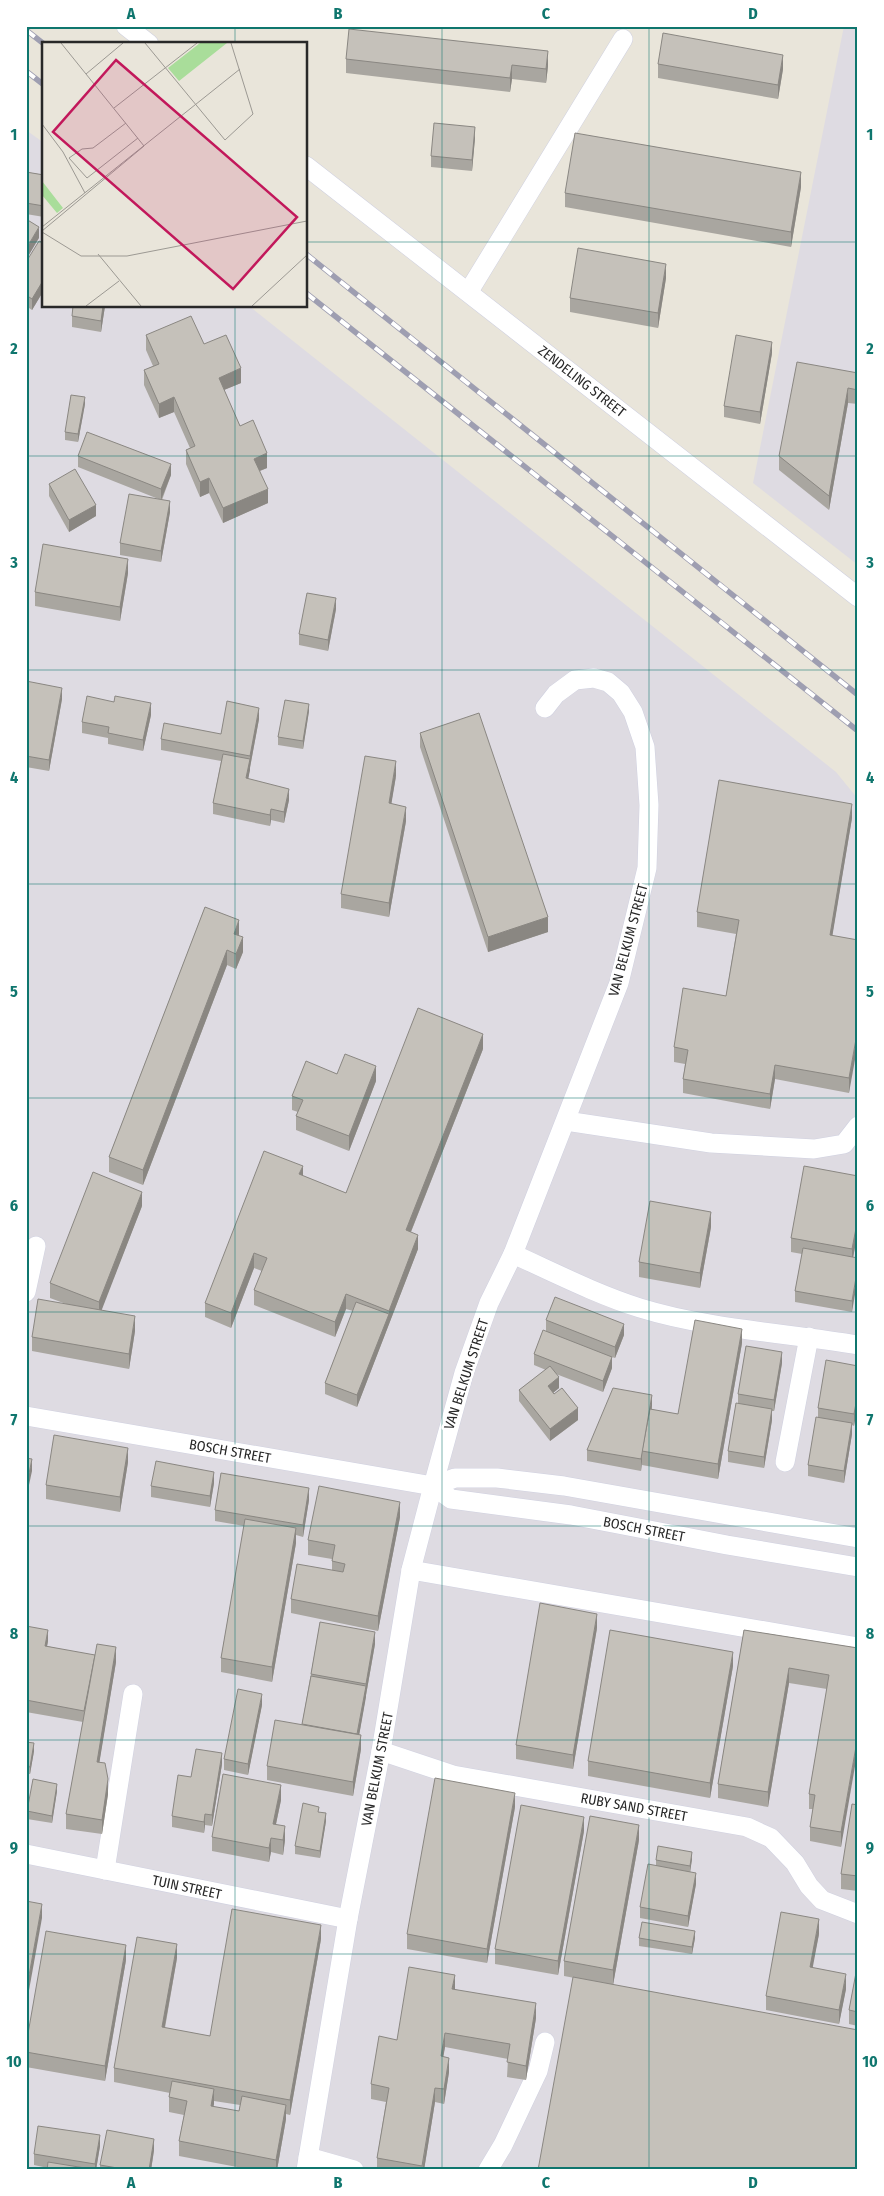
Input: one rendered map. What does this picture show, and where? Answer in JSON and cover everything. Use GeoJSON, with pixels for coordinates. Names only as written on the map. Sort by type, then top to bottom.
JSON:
{"type":"FeatureCollection","features":[{"type":"Feature","properties":{"kind":"street"},"geometry":{"type":"LineString","coordinates":[[126,26],[146,42]]}},
{"type":"Feature","properties":{"kind":"street"},"geometry":{"type":"LineString","coordinates":[[468,291],[623,39]]}},
{"type":"Feature","properties":{"kind":"street","name":"ZENDELING STREET"},"geometry":{"type":"LineString","coordinates":[[308,168],[858,597]]}},
{"type":"Feature","properties":{"kind":"street","name":"VAN BELKUM STREET"},"geometry":{"type":"LineString","coordinates":[[307,2163],[348,1919],[381,1752],[411,1570],[433,1486],[464,1372],[489,1304],[513,1254],[619,983],[647,868],[649,806],[646,747],[634,712],[608,682],[594,678],[575,680],[556,694],[545,708]]}},
{"type":"Feature","properties":{"kind":"street"},"geometry":{"type":"LineString","coordinates":[[566,1120],[711,1143],[814,1149],[844,1144],[858,1126]]}},
{"type":"Feature","properties":{"kind":"street"},"geometry":{"type":"LineString","coordinates":[[26,1292],[36,1246]]}},
{"type":"Feature","properties":{"kind":"street"},"geometry":{"type":"LineString","coordinates":[[513,1254],[639,1308],[685,1320],[858,1345]]}},
{"type":"Feature","properties":{"kind":"street"},"geometry":{"type":"LineString","coordinates":[[784,1462],[810,1337]]}},
{"type":"Feature","properties":{"kind":"street","name":"BOSCH STREET"},"geometry":{"type":"LineString","coordinates":[[26,1416],[433,1486],[451,1499],[571,1515],[727,1545],[858,1566]]}},
{"type":"Feature","properties":{"kind":"street","name":"BOSCH STREET"},"geometry":{"type":"LineString","coordinates":[[433,1486],[455,1478],[497,1478],[564,1486],[858,1538]]}},
{"type":"Feature","properties":{"kind":"street"},"geometry":{"type":"LineString","coordinates":[[411,1570],[858,1647]]}},
{"type":"Feature","properties":{"kind":"street"},"geometry":{"type":"LineString","coordinates":[[105,1870],[133,1694]]}},
{"type":"Feature","properties":{"kind":"street","name":"RUBY SAND STREET"},"geometry":{"type":"LineString","coordinates":[[381,1752],[453,1775],[747,1827],[771,1838],[794,1863],[809,1886],[822,1900],[858,1914]]}},
{"type":"Feature","properties":{"kind":"street","name":"TUIN STREET"},"geometry":{"type":"LineString","coordinates":[[26,1854],[348,1919]]}},
{"type":"Feature","properties":{"kind":"street"},"geometry":{"type":"LineString","coordinates":[[488,2170],[503,2145],[538,2071],[545,2042]]}},
{"type":"Feature","properties":{"kind":"street"},"geometry":{"type":"LineString","coordinates":[[307,2163],[354,2170]]}},
{"type":"Feature","properties":{"kind":"shaded area"},"geometry":{"type":"Polygon","coordinates":[[[844,26],[858,26],[858,565],[753,483],[844,26]]]}},
{"type":"Feature","properties":{"kind":"shaded area"},"geometry":{"type":"Polygon","coordinates":[[[26,130],[42,142],[42,308],[252,308],[836,772],[858,799],[858,2170],[26,2170],[26,130]]]}},
{"type":"Feature","properties":{"kind":"building"},"geometry":{"type":"Polygon","coordinates":[[[349,29],[548,51],[546,69],[512,65],[510,78],[346,59],[349,29]]]}},
{"type":"Feature","properties":{"kind":"building"},"geometry":{"type":"Polygon","coordinates":[[[663,33],[783,55],[778,85],[658,64],[663,33]]]}},
{"type":"Feature","properties":{"kind":"building"},"geometry":{"type":"Polygon","coordinates":[[[434,123],[475,127],[472,160],[431,156],[434,123]]]}},
{"type":"Feature","properties":{"kind":"building"},"geometry":{"type":"Polygon","coordinates":[[[575,133],[801,172],[791,232],[565,193],[575,133]]]}},
{"type":"Feature","properties":{"kind":"building"},"geometry":{"type":"Polygon","coordinates":[[[26,172],[42,175],[42,206],[26,203],[26,172]]]}},
{"type":"Feature","properties":{"kind":"building"},"geometry":{"type":"Polygon","coordinates":[[[26,219],[39,227],[26,249],[26,219]]]}},
{"type":"Feature","properties":{"kind":"building"},"geometry":{"type":"Polygon","coordinates":[[[39,241],[42,242],[42,282],[32,299],[26,295],[26,262],[39,241]]]}},
{"type":"Feature","properties":{"kind":"building"},"geometry":{"type":"Polygon","coordinates":[[[578,248],[666,264],[658,313],[570,298],[578,248]]]}},
{"type":"Feature","properties":{"kind":"building"},"geometry":{"type":"Polygon","coordinates":[[[73,308],[103,308],[101,321],[72,316],[73,308]]]}},
{"type":"Feature","properties":{"kind":"building"},"geometry":{"type":"Polygon","coordinates":[[[191,316],[204,344],[226,335],[241,368],[219,378],[240,426],[253,420],[267,453],[254,459],[268,489],[223,508],[209,478],[200,482],[186,450],[195,446],[174,397],[159,404],[144,370],[159,364],[146,335],[191,316]]]}},
{"type":"Feature","properties":{"kind":"building"},"geometry":{"type":"Polygon","coordinates":[[[736,335],[772,342],[760,412],[724,406],[736,335]]]}},
{"type":"Feature","properties":{"kind":"building"},"geometry":{"type":"Polygon","coordinates":[[[797,362],[858,373],[858,390],[848,388],[829,496],[779,456],[797,362]]]}},
{"type":"Feature","properties":{"kind":"building"},"geometry":{"type":"Polygon","coordinates":[[[71,395],[85,397],[78,434],[65,432],[71,395]]]}},
{"type":"Feature","properties":{"kind":"building"},"geometry":{"type":"Polygon","coordinates":[[[87,432],[171,464],[161,489],[78,456],[87,432]]]}},
{"type":"Feature","properties":{"kind":"building"},"geometry":{"type":"Polygon","coordinates":[[[75,469],[96,505],[69,520],[49,484],[75,469]]]}},
{"type":"Feature","properties":{"kind":"building"},"geometry":{"type":"Polygon","coordinates":[[[129,494],[170,501],[161,551],[120,543],[129,494]]]}},
{"type":"Feature","properties":{"kind":"building"},"geometry":{"type":"Polygon","coordinates":[[[43,544],[128,559],[120,607],[35,592],[43,544]]]}},
{"type":"Feature","properties":{"kind":"building"},"geometry":{"type":"Polygon","coordinates":[[[307,593],[336,598],[328,640],[299,634],[307,593]]]}},
{"type":"Feature","properties":{"kind":"building"},"geometry":{"type":"Polygon","coordinates":[[[26,681],[62,688],[49,760],[26,756],[26,681]]]}},
{"type":"Feature","properties":{"kind":"building"},"geometry":{"type":"Polygon","coordinates":[[[87,696],[114,702],[115,696],[151,703],[143,740],[108,733],[109,727],[82,722],[87,696]]]}},
{"type":"Feature","properties":{"kind":"building"},"geometry":{"type":"Polygon","coordinates":[[[285,700],[309,704],[303,741],[278,737],[285,700]]]}},
{"type":"Feature","properties":{"kind":"building"},"geometry":{"type":"Polygon","coordinates":[[[227,701],[259,708],[250,756],[161,739],[164,723],[221,734],[227,701]]]}},
{"type":"Feature","properties":{"kind":"building"},"geometry":{"type":"Polygon","coordinates":[[[479,713],[548,917],[488,937],[420,733],[479,713]]]}},
{"type":"Feature","properties":{"kind":"building"},"geometry":{"type":"Polygon","coordinates":[[[223,754],[250,759],[246,778],[289,789],[284,812],[271,809],[270,815],[213,803],[223,754]]]}},
{"type":"Feature","properties":{"kind":"building"},"geometry":{"type":"Polygon","coordinates":[[[365,756],[396,761],[389,803],[406,807],[389,903],[341,894],[365,756]]]}},
{"type":"Feature","properties":{"kind":"building"},"geometry":{"type":"Polygon","coordinates":[[[719,780],[852,804],[830,935],[858,940],[858,1028],[849,1078],[775,1065],[770,1094],[683,1079],[688,1050],[674,1047],[683,988],[726,996],[739,920],[697,912],[719,780]]]}},
{"type":"Feature","properties":{"kind":"building"},"geometry":{"type":"Polygon","coordinates":[[[205,907],[239,920],[234,934],[243,937],[236,954],[227,950],[143,1170],[109,1157],[205,907]]]}},
{"type":"Feature","properties":{"kind":"building"},"geometry":{"type":"Polygon","coordinates":[[[418,1008],[483,1034],[406,1230],[418,1235],[389,1311],[346,1294],[335,1322],[254,1290],[267,1258],[254,1253],[231,1313],[205,1303],[264,1151],[303,1166],[299,1174],[346,1193],[418,1008]]]}},
{"type":"Feature","properties":{"kind":"building"},"geometry":{"type":"Polygon","coordinates":[[[345,1054],[376,1066],[349,1136],[296,1116],[303,1100],[292,1096],[306,1061],[337,1074],[345,1054]]]}},
{"type":"Feature","properties":{"kind":"building"},"geometry":{"type":"Polygon","coordinates":[[[804,1166],[858,1176],[858,1218],[852,1249],[791,1238],[804,1166]]]}},
{"type":"Feature","properties":{"kind":"building"},"geometry":{"type":"Polygon","coordinates":[[[93,1172],[142,1192],[99,1302],[50,1283],[93,1172]]]}},
{"type":"Feature","properties":{"kind":"building"},"geometry":{"type":"Polygon","coordinates":[[[650,1201],[711,1212],[700,1273],[639,1262],[650,1201]]]}},
{"type":"Feature","properties":{"kind":"building"},"geometry":{"type":"Polygon","coordinates":[[[803,1248],[858,1258],[852,1301],[795,1291],[803,1248]]]}},
{"type":"Feature","properties":{"kind":"building"},"geometry":{"type":"Polygon","coordinates":[[[555,1297],[624,1324],[615,1347],[546,1320],[555,1297]]]}},
{"type":"Feature","properties":{"kind":"building"},"geometry":{"type":"Polygon","coordinates":[[[38,1299],[135,1316],[129,1354],[32,1337],[38,1299]]]}},
{"type":"Feature","properties":{"kind":"building"},"geometry":{"type":"Polygon","coordinates":[[[356,1302],[389,1314],[357,1395],[325,1383],[356,1302]]]}},
{"type":"Feature","properties":{"kind":"building"},"geometry":{"type":"Polygon","coordinates":[[[695,1320],[742,1329],[718,1464],[642,1451],[650,1409],[678,1414],[695,1320]]]}},
{"type":"Feature","properties":{"kind":"building"},"geometry":{"type":"Polygon","coordinates":[[[543,1330],[612,1357],[603,1381],[534,1354],[543,1330]]]}},
{"type":"Feature","properties":{"kind":"building"},"geometry":{"type":"Polygon","coordinates":[[[746,1346],[782,1352],[774,1400],[738,1394],[746,1346]]]}},
{"type":"Feature","properties":{"kind":"building"},"geometry":{"type":"Polygon","coordinates":[[[826,1360],[858,1366],[858,1392],[854,1414],[818,1408],[826,1360]]]}},
{"type":"Feature","properties":{"kind":"building"},"geometry":{"type":"Polygon","coordinates":[[[550,1366],[559,1377],[548,1386],[554,1394],[562,1388],[578,1408],[550,1429],[519,1390],[550,1366]]]}},
{"type":"Feature","properties":{"kind":"building"},"geometry":{"type":"Polygon","coordinates":[[[613,1388],[652,1395],[641,1459],[587,1450],[613,1388]]]}},
{"type":"Feature","properties":{"kind":"building"},"geometry":{"type":"Polygon","coordinates":[[[736,1403],[772,1409],[764,1457],[728,1451],[736,1403]]]}},
{"type":"Feature","properties":{"kind":"building"},"geometry":{"type":"Polygon","coordinates":[[[816,1417],[852,1423],[844,1471],[808,1465],[816,1417]]]}},
{"type":"Feature","properties":{"kind":"building"},"geometry":{"type":"Polygon","coordinates":[[[54,1435],[128,1448],[120,1497],[46,1485],[54,1435]]]}},
{"type":"Feature","properties":{"kind":"building"},"geometry":{"type":"Polygon","coordinates":[[[26,1458],[32,1459],[26,1488],[26,1458]]]}},
{"type":"Feature","properties":{"kind":"building"},"geometry":{"type":"Polygon","coordinates":[[[156,1461],[214,1472],[210,1496],[151,1486],[156,1461]]]}},
{"type":"Feature","properties":{"kind":"building"},"geometry":{"type":"Polygon","coordinates":[[[221,1473],[309,1488],[303,1525],[215,1510],[221,1473]]]}},
{"type":"Feature","properties":{"kind":"building"},"geometry":{"type":"Polygon","coordinates":[[[319,1486],[400,1502],[378,1616],[291,1599],[297,1564],[343,1572],[345,1564],[332,1561],[335,1545],[308,1540],[319,1486]]]}},
{"type":"Feature","properties":{"kind":"building"},"geometry":{"type":"Polygon","coordinates":[[[245,1519],[296,1528],[272,1667],[221,1658],[245,1519]]]}},
{"type":"Feature","properties":{"kind":"building"},"geometry":{"type":"Polygon","coordinates":[[[540,1603],[597,1614],[573,1755],[516,1745],[540,1603]]]}},
{"type":"Feature","properties":{"kind":"building"},"geometry":{"type":"Polygon","coordinates":[[[320,1622],[375,1632],[366,1684],[311,1674],[320,1622]]]}},
{"type":"Feature","properties":{"kind":"building"},"geometry":{"type":"Polygon","coordinates":[[[26,1626],[48,1630],[45,1646],[95,1655],[84,1711],[26,1700],[26,1626]]]}},
{"type":"Feature","properties":{"kind":"building"},"geometry":{"type":"Polygon","coordinates":[[[610,1630],[733,1652],[710,1783],[588,1761],[610,1630]]]}},
{"type":"Feature","properties":{"kind":"building"},"geometry":{"type":"Polygon","coordinates":[[[744,1630],[858,1648],[858,1735],[841,1832],[810,1827],[815,1795],[809,1794],[829,1675],[789,1668],[768,1792],[718,1784],[744,1630]]]}},
{"type":"Feature","properties":{"kind":"building"},"geometry":{"type":"Polygon","coordinates":[[[97,1644],[116,1647],[97,1762],[105,1763],[108,1779],[102,1820],[66,1814],[97,1644]]]}},
{"type":"Feature","properties":{"kind":"building"},"geometry":{"type":"Polygon","coordinates":[[[311,1676],[366,1686],[357,1734],[302,1724],[311,1676]]]}},
{"type":"Feature","properties":{"kind":"building"},"geometry":{"type":"Polygon","coordinates":[[[238,1689],[262,1694],[248,1764],[224,1759],[238,1689]]]}},
{"type":"Feature","properties":{"kind":"building"},"geometry":{"type":"Polygon","coordinates":[[[275,1720],[361,1735],[353,1782],[267,1766],[275,1720]]]}},
{"type":"Feature","properties":{"kind":"building"},"geometry":{"type":"Polygon","coordinates":[[[26,1742],[34,1743],[30,1767],[26,1766],[26,1742]]]}},
{"type":"Feature","properties":{"kind":"building"},"geometry":{"type":"Polygon","coordinates":[[[196,1749],[222,1753],[212,1815],[205,1814],[204,1822],[172,1816],[178,1775],[191,1777],[196,1749]]]}},
{"type":"Feature","properties":{"kind":"building"},"geometry":{"type":"Polygon","coordinates":[[[223,1774],[281,1785],[273,1824],[285,1826],[283,1840],[271,1838],[269,1848],[212,1837],[223,1774]]]}},
{"type":"Feature","properties":{"kind":"building"},"geometry":{"type":"Polygon","coordinates":[[[435,1778],[515,1793],[487,1949],[407,1934],[435,1778]]]}},
{"type":"Feature","properties":{"kind":"building"},"geometry":{"type":"Polygon","coordinates":[[[33,1779],[57,1784],[52,1816],[27,1811],[33,1779]]]}},
{"type":"Feature","properties":{"kind":"building"},"geometry":{"type":"Polygon","coordinates":[[[303,1803],[319,1807],[318,1812],[326,1813],[320,1851],[295,1846],[303,1803]]]}},
{"type":"Feature","properties":{"kind":"building"},"geometry":{"type":"Polygon","coordinates":[[[852,1804],[858,1805],[858,1876],[841,1874],[852,1804]]]}},
{"type":"Feature","properties":{"kind":"building"},"geometry":{"type":"Polygon","coordinates":[[[521,1805],[584,1817],[558,1961],[495,1949],[521,1805]]]}},
{"type":"Feature","properties":{"kind":"building"},"geometry":{"type":"Polygon","coordinates":[[[590,1816],[639,1825],[613,1970],[564,1961],[590,1816]]]}},
{"type":"Feature","properties":{"kind":"building"},"geometry":{"type":"Polygon","coordinates":[[[658,1846],[692,1852],[690,1866],[656,1860],[658,1846]]]}},
{"type":"Feature","properties":{"kind":"building"},"geometry":{"type":"Polygon","coordinates":[[[648,1864],[696,1873],[688,1916],[640,1907],[648,1864]]]}},
{"type":"Feature","properties":{"kind":"building"},"geometry":{"type":"Polygon","coordinates":[[[26,1901],[42,1904],[26,1992],[26,1901]]]}},
{"type":"Feature","properties":{"kind":"building"},"geometry":{"type":"Polygon","coordinates":[[[232,1909],[321,1925],[290,2100],[114,2068],[137,1937],[177,1944],[162,2027],[210,2036],[232,1909]]]}},
{"type":"Feature","properties":{"kind":"building"},"geometry":{"type":"Polygon","coordinates":[[[781,1912],[819,1919],[810,1967],[846,1974],[839,2010],[766,1996],[781,1912]]]}},
{"type":"Feature","properties":{"kind":"building"},"geometry":{"type":"Polygon","coordinates":[[[642,1922],[695,1931],[692,1947],[639,1938],[642,1922]]]}},
{"type":"Feature","properties":{"kind":"building"},"geometry":{"type":"Polygon","coordinates":[[[46,1931],[126,1945],[105,2066],[26,2052],[46,1931]]]}},
{"type":"Feature","properties":{"kind":"building"},"geometry":{"type":"Polygon","coordinates":[[[858,1962],[858,2012],[849,2010],[858,1962]]]}},
{"type":"Feature","properties":{"kind":"building"},"geometry":{"type":"Polygon","coordinates":[[[409,1967],[455,1975],[452,1989],[536,2003],[526,2066],[507,2062],[510,2044],[445,2033],[441,2056],[449,2058],[444,2089],[435,2088],[422,2166],[377,2158],[389,2088],[371,2084],[379,2036],[397,2040],[409,1967]]]}},
{"type":"Feature","properties":{"kind":"building"},"geometry":{"type":"Polygon","coordinates":[[[573,1977],[858,2030],[858,2170],[538,2170],[573,1977]]]}},
{"type":"Feature","properties":{"kind":"building"},"geometry":{"type":"Polygon","coordinates":[[[172,2081],[214,2089],[211,2106],[239,2111],[242,2096],[286,2105],[276,2160],[179,2141],[187,2101],[169,2097],[172,2081]]]}},
{"type":"Feature","properties":{"kind":"building"},"geometry":{"type":"Polygon","coordinates":[[[38,2126],[100,2135],[95,2164],[34,2154],[38,2126]]]}},
{"type":"Feature","properties":{"kind":"building"},"geometry":{"type":"Polygon","coordinates":[[[107,2130],[154,2139],[149,2170],[129,2170],[100,2165],[107,2130]]]}},
{"type":"Feature","properties":{"kind":"building"},"geometry":{"type":"Polygon","coordinates":[[[48,2162],[85,2168],[84,2170],[47,2170],[48,2162]]]}},
{"type":"Feature","properties":{"kind":"railway"},"geometry":{"type":"LineString","coordinates":[[26,30],[42,42]]}},
{"type":"Feature","properties":{"kind":"railway"},"geometry":{"type":"LineString","coordinates":[[26,71],[42,83]]}},
{"type":"Feature","properties":{"kind":"railway"},"geometry":{"type":"LineString","coordinates":[[308,256],[858,695]]}},
{"type":"Feature","properties":{"kind":"railway"},"geometry":{"type":"LineString","coordinates":[[308,295],[858,731]]}}]}
